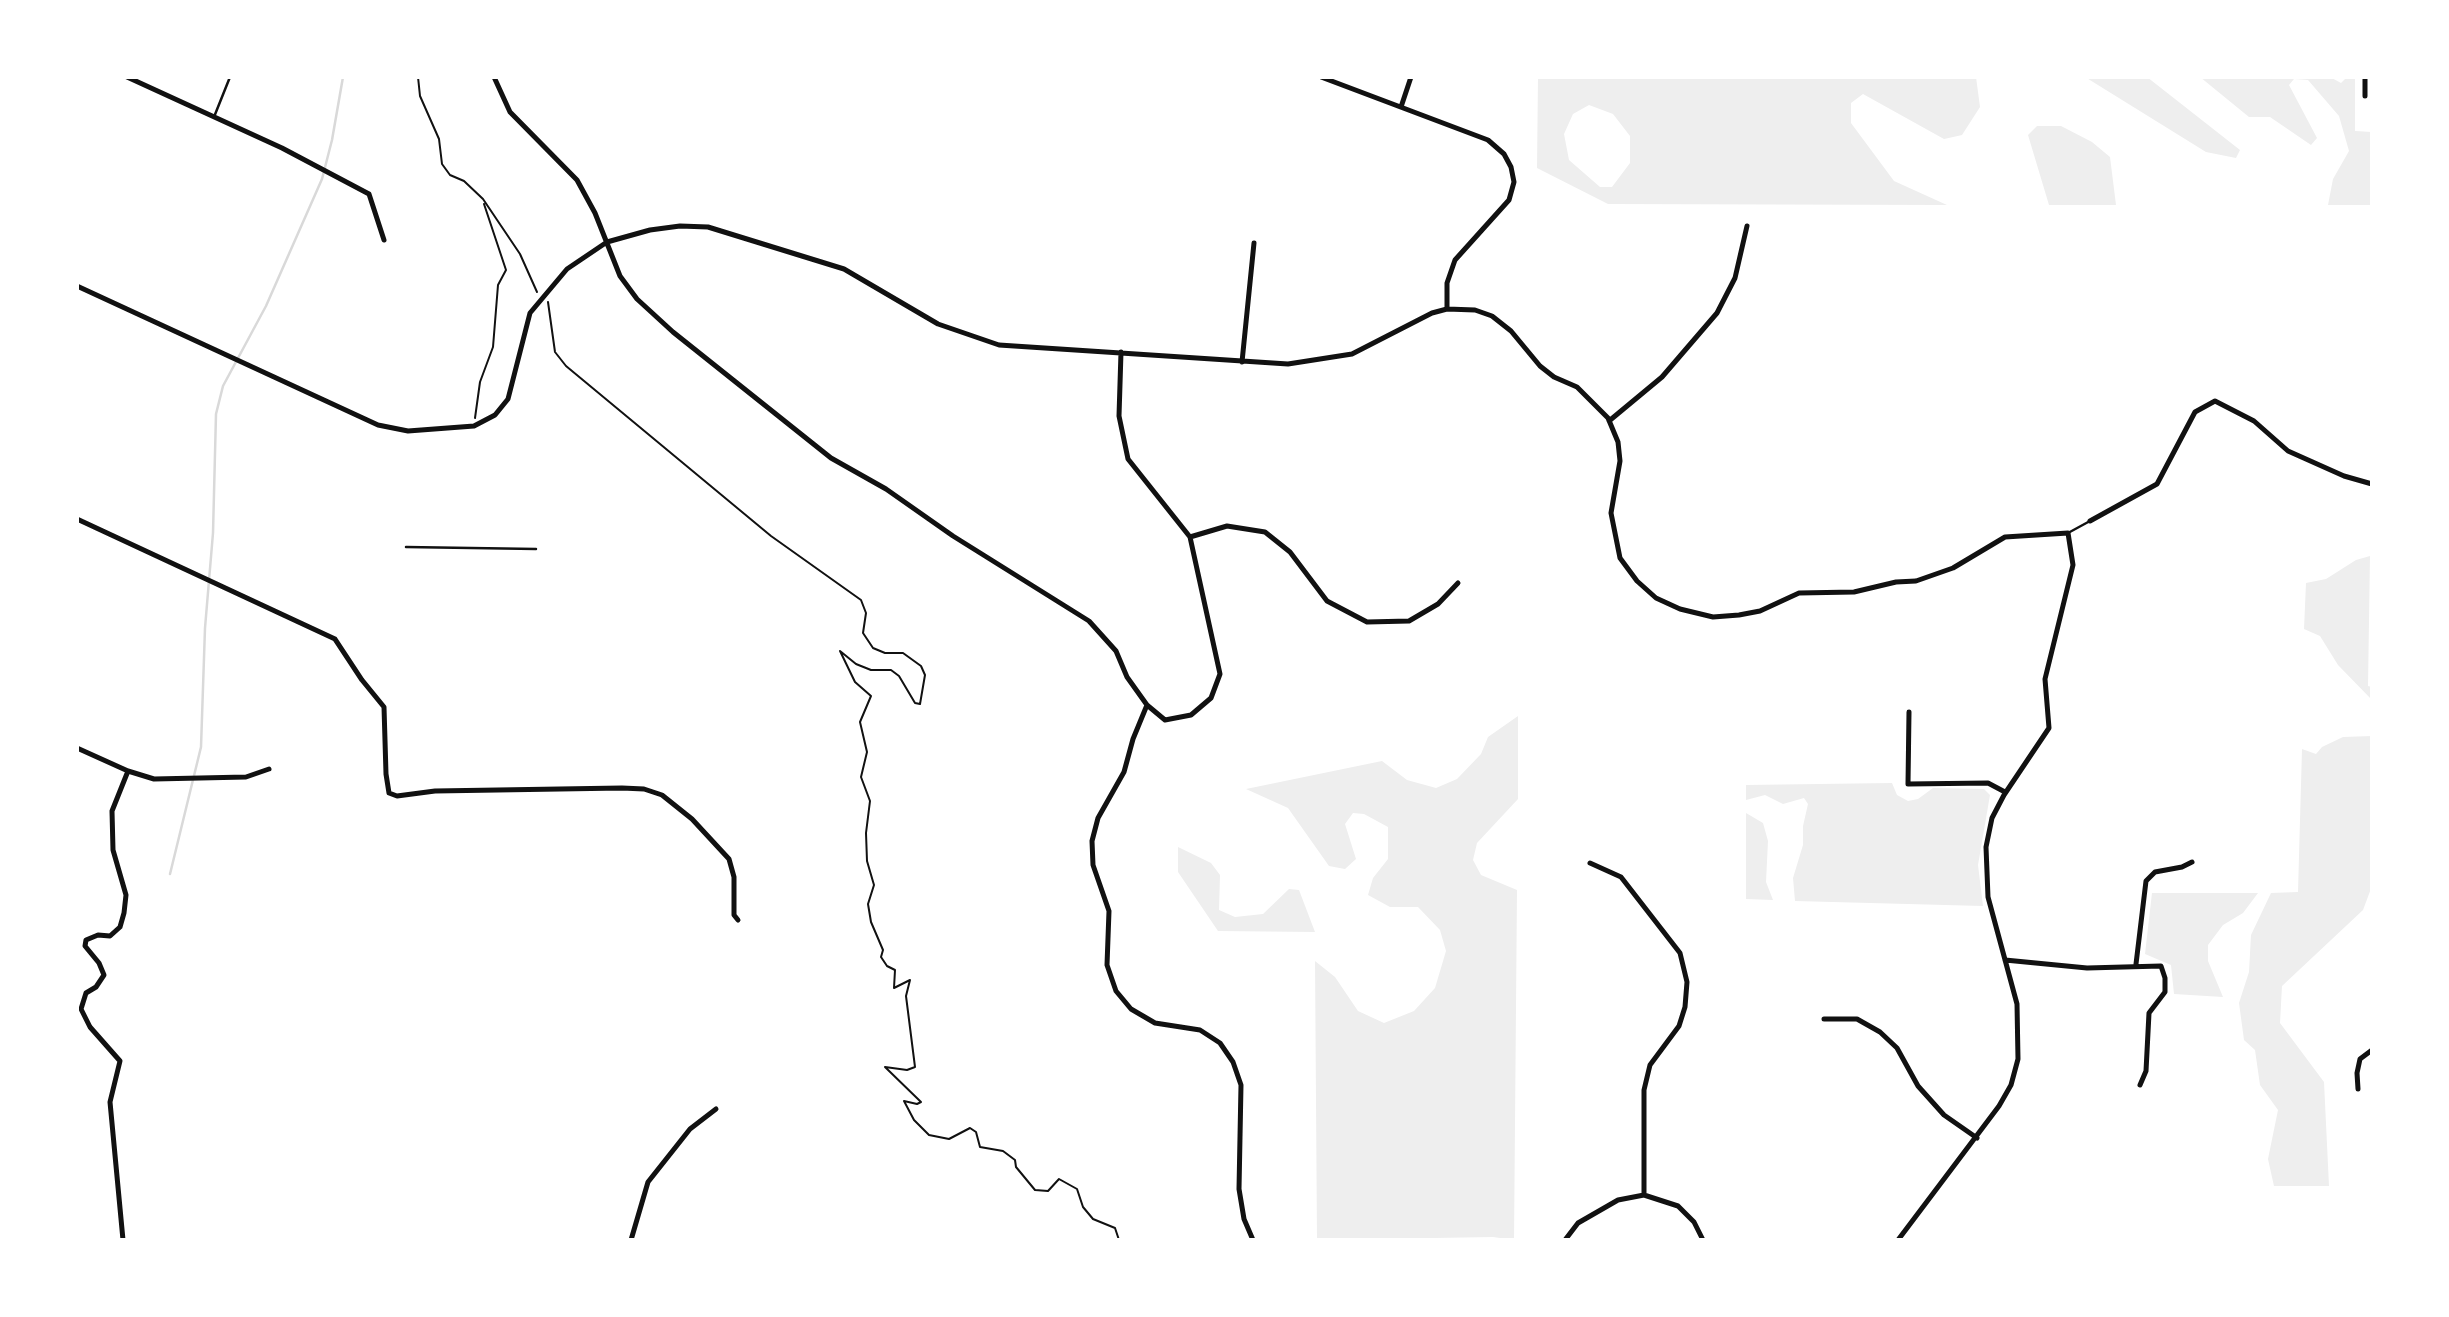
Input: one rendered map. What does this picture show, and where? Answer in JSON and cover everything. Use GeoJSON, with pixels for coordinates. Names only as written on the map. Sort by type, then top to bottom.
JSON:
{"type":"FeatureCollection","features":[{"type":"Feature","properties":{"kind":"street"},"geometry":{"type":"LineString","coordinates":[[127,77],[282,148],[369,194],[384,240]]}},
{"type":"Feature","properties":{"kind":"street"},"geometry":{"type":"LineString","coordinates":[[494,77],[510,113],[577,180],[620,276],[637,299],[673,332],[831,458],[886,489],[953,536],[1089,621],[1116,651],[1127,677],[1147,705],[1165,720],[1191,715],[1211,698],[1220,674],[1190,537],[1128,459],[1119,416],[1121,352]]}},
{"type":"Feature","properties":{"kind":"street"},"geometry":{"type":"LineString","coordinates":[[1321,77],[1488,140],[1504,153],[1514,182],[1509,200],[1455,260],[1447,284],[1447,309]]}},
{"type":"Feature","properties":{"kind":"street"},"geometry":{"type":"LineString","coordinates":[[1401,107],[1411,77]]}},
{"type":"Feature","properties":{"kind":"street"},"geometry":{"type":"LineString","coordinates":[[2365,77],[2365,96]]}},
{"type":"Feature","properties":{"kind":"street"},"geometry":{"type":"LineString","coordinates":[[1609,421],[1662,377],[1717,313],[1735,278],[1747,226]]}},
{"type":"Feature","properties":{"kind":"street"},"geometry":{"type":"LineString","coordinates":[[77,286],[378,425],[408,431],[474,426],[495,415],[508,399],[530,313],[567,269],[607,242],[650,230],[708,227],[844,269],[938,324],[999,345],[1288,363],[1352,354],[1410,323],[1447,309],[1475,310],[1492,316],[1511,331],[1540,366],[1554,377],[1577,387],[1593,400],[1609,421],[1620,461],[1611,513],[1620,558],[1637,582],[1656,598],[1680,610],[1713,617],[1739,615],[1760,611],[1799,593],[1854,592],[1896,582],[1916,582],[1945,572],[2005,537],[2068,533],[2073,565],[2045,679],[2049,728],[2041,744],[2005,792],[1992,818],[1986,847],[1987,897],[2017,1004],[2018,1059],[2005,1095],[1977,1138],[1898,1240]]}},
{"type":"Feature","properties":{"kind":"street"},"geometry":{"type":"LineString","coordinates":[[1242,362],[1254,243]]}},
{"type":"Feature","properties":{"kind":"street"},"geometry":{"type":"LineString","coordinates":[[2090,521],[2157,484],[2195,412],[2215,401],[2254,421],[2288,451],[2372,484]]}},
{"type":"Feature","properties":{"kind":"street"},"geometry":{"type":"LineString","coordinates":[[77,519],[335,639],[384,707],[389,793],[397,796],[435,791],[622,788],[644,789],[662,795],[692,819],[729,859],[734,877],[734,915],[738,920]]}},
{"type":"Feature","properties":{"kind":"street"},"geometry":{"type":"LineString","coordinates":[[1190,537],[1227,526],[1265,533],[1290,552],[1327,601],[1367,622],[1409,621],[1438,604],[1458,583]]}},
{"type":"Feature","properties":{"kind":"street"},"geometry":{"type":"LineString","coordinates":[[1147,705],[1133,739],[1124,772],[1098,818],[1092,841],[1093,865],[1109,911],[1107,965],[1116,991],[1131,1009],[1155,1023],[1200,1030],[1220,1043],[1233,1062],[1241,1085],[1239,1189],[1244,1219],[1253,1240]]}},
{"type":"Feature","properties":{"kind":"street"},"geometry":{"type":"LineString","coordinates":[[1909,712],[1908,784],[1988,783],[2005,792]]}},
{"type":"Feature","properties":{"kind":"street"},"geometry":{"type":"LineString","coordinates":[[77,748],[128,771],[154,779],[246,777],[269,769]]}},
{"type":"Feature","properties":{"kind":"street"},"geometry":{"type":"LineString","coordinates":[[123,1240],[110,1102],[120,1061],[90,1027],[82,1009],[86,993],[96,987],[104,975],[99,963],[85,946],[86,940],[98,935],[110,936],[120,927],[124,913],[126,895],[113,850],[112,811],[128,771]]}},
{"type":"Feature","properties":{"kind":"street"},"geometry":{"type":"LineString","coordinates":[[2136,964],[2146,881],[2154,872],[2182,867],[2192,862]]}},
{"type":"Feature","properties":{"kind":"street"},"geometry":{"type":"LineString","coordinates":[[1590,863],[1621,877],[1680,953],[1687,982],[1685,1007],[1679,1026],[1650,1065],[1644,1090],[1644,1195]]}},
{"type":"Feature","properties":{"kind":"street"},"geometry":{"type":"LineString","coordinates":[[2005,960],[2087,968],[2136,964],[2161,966],[2165,978],[2165,992],[2149,1013],[2147,1060],[2140,1085]]}},
{"type":"Feature","properties":{"kind":"street"},"geometry":{"type":"LineString","coordinates":[[1824,1019],[1857,1019],[1880,1032],[1897,1048],[1918,1086],[1944,1115],[1977,1138]]}},
{"type":"Feature","properties":{"kind":"street"},"geometry":{"type":"LineString","coordinates":[[2358,1089],[2360,1059],[2372,1050]]}},
{"type":"Feature","properties":{"kind":"street"},"geometry":{"type":"LineString","coordinates":[[631,1240],[648,1182],[690,1129],[716,1109]]}},
{"type":"Feature","properties":{"kind":"street"},"geometry":{"type":"LineString","coordinates":[[1565,1240],[1578,1223],[1618,1200],[1644,1195],[1678,1206],[1694,1222],[1703,1240]]}},
{"type":"Feature","properties":{"kind":"lane"},"geometry":{"type":"LineString","coordinates":[[214,117],[230,77]]}},
{"type":"Feature","properties":{"kind":"lane"},"geometry":{"type":"LineString","coordinates":[[2068,533],[2090,521]]}},
{"type":"Feature","properties":{"kind":"lane"},"geometry":{"type":"LineString","coordinates":[[406,547],[536,549]]}},
{"type":"Feature","properties":{"kind":"path"},"geometry":{"type":"LineString","coordinates":[[418,77],[420,96],[439,139],[442,164],[450,175],[464,181],[483,199],[520,254],[538,296]]}},
{"type":"Feature","properties":{"kind":"path"},"geometry":{"type":"LineString","coordinates":[[474,426],[480,382],[493,347],[498,285],[506,270],[483,199]]}},
{"type":"Feature","properties":{"kind":"path"},"geometry":{"type":"LineString","coordinates":[[547,301],[555,352],[566,366],[771,536],[861,600],[866,613],[863,634],[873,648],[884,653],[904,653],[921,666],[925,675],[920,704],[915,703],[899,677],[891,670],[871,670],[856,664],[840,651],[855,682],[871,696],[860,722],[867,752],[862,778],[870,801],[866,833],[867,861],[874,885],[868,904],[871,922],[883,950],[881,957],[887,966],[895,970],[894,988],[911,980],[906,996],[915,1067],[907,1070],[885,1067],[921,1101],[917,1104],[904,1101],[914,1120],[929,1135],[949,1139],[970,1128],[976,1132],[980,1147],[1003,1151],[1015,1160],[1016,1167],[1035,1190],[1048,1191],[1059,1179],[1077,1189],[1083,1207],[1093,1219],[1115,1228],[1119,1240]]}},
{"type":"Feature","properties":{"kind":"shaded area"},"geometry":{"type":"Polygon","coordinates":[[[1538,77],[1976,77],[1980,107],[1962,135],[1944,139],[1863,94],[1851,103],[1851,123],[1894,181],[1947,205],[1608,204],[1537,168],[1538,77]],[[1589,105],[1573,114],[1564,134],[1569,160],[1600,187],[1612,187],[1630,163],[1630,136],[1613,114],[1589,105]]]}},
{"type":"Feature","properties":{"kind":"shaded area"},"geometry":{"type":"Polygon","coordinates":[[[2085,77],[2147,77],[2240,150],[2236,158],[2206,152],[2085,77]]]}},
{"type":"Feature","properties":{"kind":"shaded area"},"geometry":{"type":"Polygon","coordinates":[[[2200,77],[2330,77],[2341,83],[2347,77],[2355,77],[2355,131],[2372,132],[2372,205],[2328,205],[2333,179],[2349,151],[2339,116],[2308,80],[2294,79],[2289,85],[2317,138],[2311,145],[2270,117],[2249,117],[2200,77]]]}},
{"type":"Feature","properties":{"kind":"shaded area"},"geometry":{"type":"Polygon","coordinates":[[[2037,126],[2061,126],[2092,142],[2110,157],[2116,205],[2049,205],[2028,135],[2037,126]]]}},
{"type":"Feature","properties":{"kind":"shaded area"},"geometry":{"type":"Polygon","coordinates":[[[2370,556],[2368,686],[2372,687],[2372,700],[2338,665],[2320,636],[2304,629],[2306,583],[2326,579],[2356,560],[2370,556]]]}},
{"type":"Feature","properties":{"kind":"shaded area"},"geometry":{"type":"Polygon","coordinates":[[[1518,716],[1518,799],[1477,843],[1473,860],[1481,875],[1517,890],[1514,1240],[1493,1237],[1317,1240],[1315,961],[1335,977],[1358,1011],[1384,1023],[1414,1011],[1435,988],[1446,951],[1440,930],[1418,907],[1390,907],[1368,895],[1373,878],[1388,859],[1388,827],[1364,814],[1353,813],[1345,824],[1356,859],[1345,869],[1329,866],[1288,808],[1246,789],[1382,761],[1407,780],[1436,788],[1457,779],[1481,754],[1488,737],[1518,716]]]}},
{"type":"Feature","properties":{"kind":"shaded area"},"geometry":{"type":"Polygon","coordinates":[[[2372,736],[2372,886],[2363,910],[2282,986],[2280,1023],[2324,1082],[2329,1186],[2274,1186],[2268,1159],[2278,1110],[2260,1085],[2255,1050],[2244,1040],[2239,1003],[2249,972],[2251,935],[2271,893],[2298,892],[2302,749],[2316,754],[2322,747],[2343,737],[2372,736]]]}},
{"type":"Feature","properties":{"kind":"shaded area"},"geometry":{"type":"Polygon","coordinates":[[[1892,783],[1897,795],[1908,801],[1918,799],[1933,788],[1984,789],[1990,795],[1978,865],[1983,906],[1795,901],[1793,878],[1803,845],[1803,826],[1808,804],[1804,798],[1783,804],[1765,795],[1746,800],[1746,785],[1892,783]]]}},
{"type":"Feature","properties":{"kind":"shaded area"},"geometry":{"type":"Polygon","coordinates":[[[1746,813],[1763,823],[1768,841],[1766,882],[1773,900],[1746,899],[1746,813]]]}},
{"type":"Feature","properties":{"kind":"shaded area"},"geometry":{"type":"Polygon","coordinates":[[[1178,847],[1211,863],[1220,875],[1219,910],[1235,917],[1263,914],[1289,889],[1299,890],[1315,932],[1218,931],[1178,872],[1178,847]]]}},
{"type":"Feature","properties":{"kind":"shaded area"},"geometry":{"type":"Polygon","coordinates":[[[2152,893],[2258,893],[2243,913],[2223,925],[2208,945],[2208,961],[2223,997],[2174,994],[2171,965],[2145,954],[2152,893]]]}},
{"type":"Feature","properties":{"kind":"waterway"},"geometry":{"type":"LineString","coordinates":[[170,874],[201,747],[205,628],[213,533],[216,414],[223,386],[266,306],[322,179],[343,77]]}}]}
